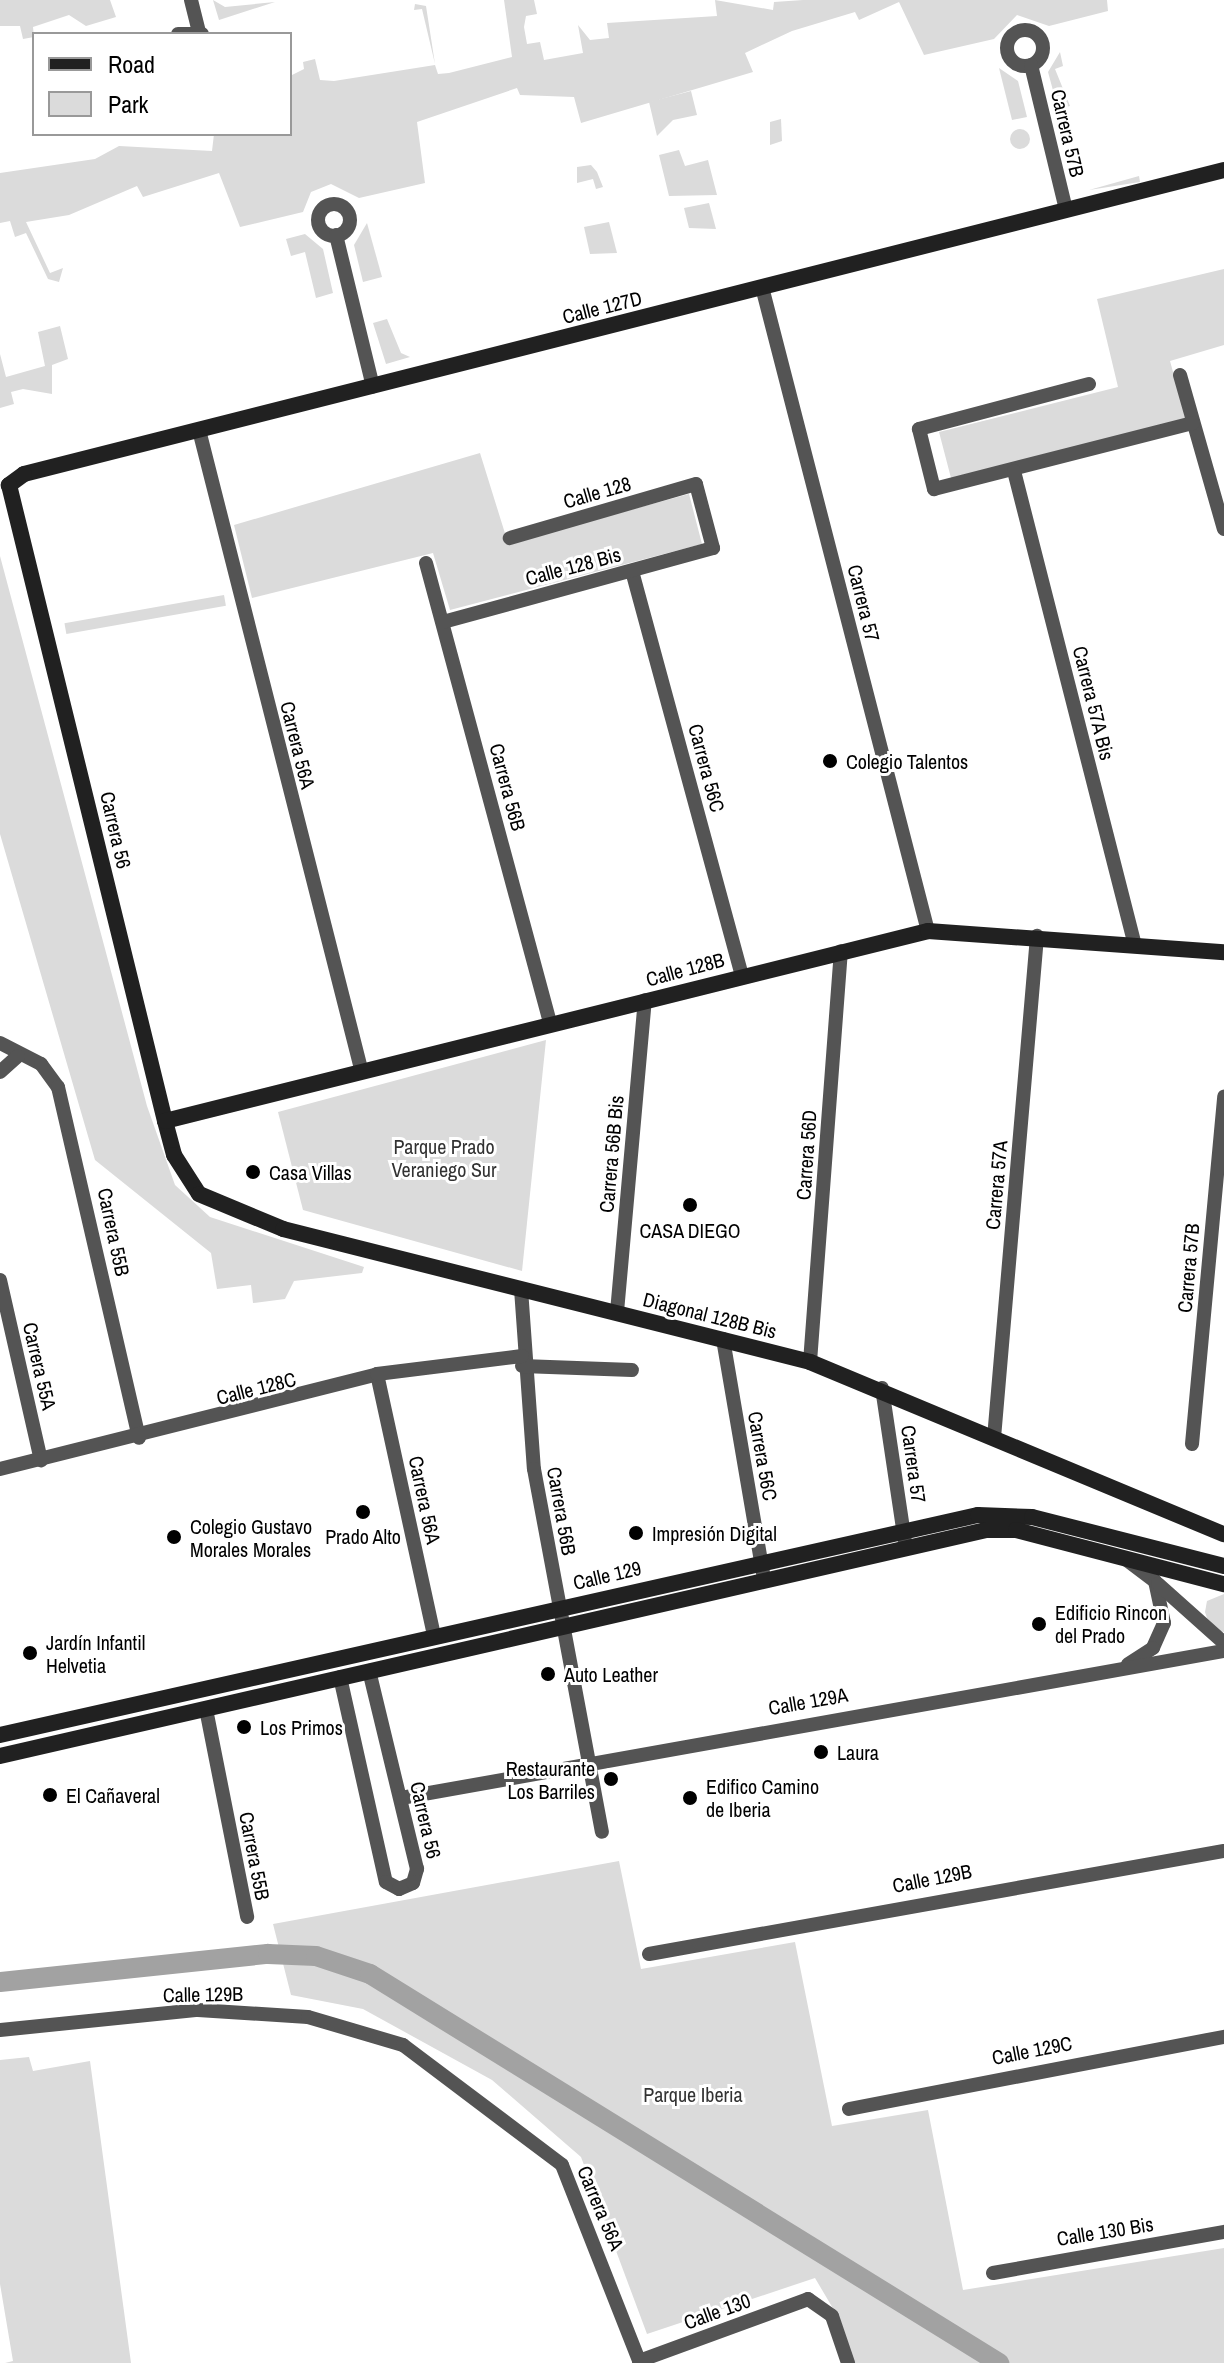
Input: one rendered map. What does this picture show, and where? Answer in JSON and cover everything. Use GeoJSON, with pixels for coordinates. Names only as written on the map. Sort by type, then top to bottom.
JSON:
{"type":"FeatureCollection","features":[{"type":"Feature","properties":{"kind":"street"},"geometry":{"type":"LineString","coordinates":[[191,0],[200,32]]}},
{"type":"Feature","properties":{"kind":"street","name":"Carrera 57B"},"geometry":{"type":"LineString","coordinates":[[1031,65],[1066,210]]}},
{"type":"Feature","properties":{"kind":"street","name":"Calle 127D"},"geometry":{"type":"LineString","coordinates":[[12,501],[11,480],[24,474],[1224,170]]}},
{"type":"Feature","properties":{"kind":"street"},"geometry":{"type":"LineString","coordinates":[[336,235],[373,387]]}},
{"type":"Feature","properties":{"kind":"street","name":"Carrera 57"},"geometry":{"type":"LineString","coordinates":[[762,287],[928,931]]}},
{"type":"Feature","properties":{"kind":"street"},"geometry":{"type":"LineString","coordinates":[[1180,375],[1224,529]]}},
{"type":"Feature","properties":{"kind":"street"},"geometry":{"type":"LineString","coordinates":[[1089,384],[919,429],[934,489],[1193,423]]}},
{"type":"Feature","properties":{"kind":"street","name":"Carrera 56A"},"geometry":{"type":"LineString","coordinates":[[199,430],[361,1069]]}},
{"type":"Feature","properties":{"kind":"street","name":"Carrera 57A Bis"},"geometry":{"type":"LineString","coordinates":[[1014,471],[1135,945]]}},
{"type":"Feature","properties":{"kind":"street","name":"Calle 128"},"geometry":{"type":"LineString","coordinates":[[510,538],[696,484],[713,548]]}},
{"type":"Feature","properties":{"kind":"street","name":"Carrera 56"},"geometry":{"type":"LineString","coordinates":[[12,501],[165,1121],[182,1169]]}},
{"type":"Feature","properties":{"kind":"street","name":"Calle 128 Bis"},"geometry":{"type":"LineString","coordinates":[[443,622],[713,548]]}},
{"type":"Feature","properties":{"kind":"street","name":"Carrera 56B"},"geometry":{"type":"LineString","coordinates":[[426,563],[550,1023]]}},
{"type":"Feature","properties":{"kind":"street","name":"Carrera 56C"},"geometry":{"type":"LineString","coordinates":[[632,571],[742,975]]}},
{"type":"Feature","properties":{"kind":"street","name":"Calle 128B"},"geometry":{"type":"LineString","coordinates":[[165,1121],[361,1069],[928,931],[1037,936],[1224,952]]}},
{"type":"Feature","properties":{"kind":"street","name":"Carrera 57A"},"geometry":{"type":"LineString","coordinates":[[994,1438],[1037,936]]}},
{"type":"Feature","properties":{"kind":"street","name":"Carrera 56D"},"geometry":{"type":"LineString","coordinates":[[810,1362],[841,951]]}},
{"type":"Feature","properties":{"kind":"street","name":"Carrera 56B Bis"},"geometry":{"type":"LineString","coordinates":[[617,1312],[645,1000]]}},
{"type":"Feature","properties":{"kind":"street","name":"Carrera 55B"},"geometry":{"type":"LineString","coordinates":[[0,1043],[18,1056],[41,1064],[58,1087],[139,1438]]}},
{"type":"Feature","properties":{"kind":"street"},"geometry":{"type":"LineString","coordinates":[[0,1072],[18,1056]]}},
{"type":"Feature","properties":{"kind":"street","name":"Carrera 57B"},"geometry":{"type":"LineString","coordinates":[[1192,1444],[1224,1096]]}},
{"type":"Feature","properties":{"kind":"street","name":"Diagonal 128B Bis"},"geometry":{"type":"LineString","coordinates":[[182,1169],[215,1203],[283,1229],[810,1362],[882,1388],[1224,1534]]}},
{"type":"Feature","properties":{"kind":"street","name":"Carrera 55A"},"geometry":{"type":"LineString","coordinates":[[0,1280],[41,1460]]}},
{"type":"Feature","properties":{"kind":"street","name":"Carrera 56B"},"geometry":{"type":"LineString","coordinates":[[521,1289],[522,1361],[559,1606],[602,1832]]}},
{"type":"Feature","properties":{"kind":"street","name":"Carrera 56C"},"geometry":{"type":"LineString","coordinates":[[723,1339],[764,1579]]}},
{"type":"Feature","properties":{"kind":"street","name":"Calle 128C"},"geometry":{"type":"LineString","coordinates":[[0,1469],[139,1438],[377,1374],[522,1361],[632,1370]]}},
{"type":"Feature","properties":{"kind":"street","name":"Carrera 56A"},"geometry":{"type":"LineString","coordinates":[[377,1374],[434,1635]]}},
{"type":"Feature","properties":{"kind":"street","name":"Carrera 57"},"geometry":{"type":"LineString","coordinates":[[882,1388],[904,1538]]}},
{"type":"Feature","properties":{"kind":"street","name":"Calle 129"},"geometry":{"type":"LineString","coordinates":[[0,1756],[764,1579],[904,1538],[1007,1513],[1224,1566]]}},
{"type":"Feature","properties":{"kind":"street","name":"Calle 129"},"geometry":{"type":"LineString","coordinates":[[0,1735],[761,1561],[904,1538],[1001,1529],[1224,1584]]}},
{"type":"Feature","properties":{"kind":"street","name":"Calle 129"},"geometry":{"type":"LineString","coordinates":[[1116,1555],[1155,1581]]}},
{"type":"Feature","properties":{"kind":"street"},"geometry":{"type":"LineString","coordinates":[[1155,1581],[1224,1643]]}},
{"type":"Feature","properties":{"kind":"street"},"geometry":{"type":"LineString","coordinates":[[1117,1669],[1160,1638],[1164,1608],[1155,1581]]}},
{"type":"Feature","properties":{"kind":"street","name":"Calle 129A"},"geometry":{"type":"LineString","coordinates":[[401,1798],[589,1761],[1224,1651]]}},
{"type":"Feature","properties":{"kind":"street","name":"Carrera 56"},"geometry":{"type":"LineString","coordinates":[[340,1677],[386,1882],[399,1889],[413,1883],[417,1869],[369,1671]]}},
{"type":"Feature","properties":{"kind":"street","name":"Carrera 55B"},"geometry":{"type":"LineString","coordinates":[[206,1709],[247,1917]]}},
{"type":"Feature","properties":{"kind":"street","name":"Calle 129B"},"geometry":{"type":"LineString","coordinates":[[649,1954],[1005,1884],[1224,1851]]}},
{"type":"Feature","properties":{"kind":"street","name":"Calle 129B"},"geometry":{"type":"LineString","coordinates":[[0,2030],[198,2010],[308,2017],[403,2045]]}},
{"type":"Feature","properties":{"kind":"street","name":"Calle 129C"},"geometry":{"type":"LineString","coordinates":[[849,2109],[1224,2037]]}},
{"type":"Feature","properties":{"kind":"street","name":"Carrera 56A"},"geometry":{"type":"LineString","coordinates":[[403,2045],[562,2165],[640,2362]]}},
{"type":"Feature","properties":{"kind":"street","name":"Calle 130 Bis"},"geometry":{"type":"LineString","coordinates":[[993,2273],[1224,2232]]}},
{"type":"Feature","properties":{"kind":"street","name":"Calle 130"},"geometry":{"type":"LineString","coordinates":[[640,2362],[808,2299],[832,2316],[848,2363]]}},
{"type":"Feature","properties":{"kind":"green space"},"geometry":{"type":"Polygon","coordinates":[[[0,0],[110,0],[116,17],[86,26],[69,15],[33,27],[32,37],[23,39],[20,26],[0,26],[0,0]]]}},
{"type":"Feature","properties":{"kind":"green space"},"geometry":{"type":"Polygon","coordinates":[[[213,0],[225,7],[275,2],[219,20],[213,0]]]}},
{"type":"Feature","properties":{"kind":"green space"},"geometry":{"type":"Polygon","coordinates":[[[504,0],[534,0],[537,14],[526,16],[524,27],[527,44],[540,42],[544,60],[583,53],[578,25],[590,40],[609,38],[607,23],[717,16],[715,0],[773,10],[774,2],[803,0],[1107,0],[1108,11],[1049,26],[1017,15],[994,39],[924,55],[899,2],[859,20],[855,12],[792,31],[745,53],[753,72],[581,123],[574,97],[520,95],[517,88],[417,122],[425,183],[359,198],[331,184],[311,192],[303,212],[240,227],[219,173],[143,197],[137,186],[69,215],[26,222],[50,273],[63,268],[59,282],[48,279],[26,233],[15,237],[10,221],[0,223],[0,173],[95,159],[119,146],[212,151],[214,136],[292,136],[292,75],[304,69],[303,62],[315,59],[320,80],[334,81],[435,65],[438,74],[449,73],[512,57],[504,0]]]}},
{"type":"Feature","properties":{"kind":"green space"},"geometry":{"type":"Polygon","coordinates":[[[415,4],[426,6],[435,64],[422,9],[414,10],[415,4]]]}},
{"type":"Feature","properties":{"kind":"green space"},"geometry":{"type":"Polygon","coordinates":[[[1060,52],[1063,66],[1055,69],[1070,106],[1058,109],[1048,72],[1060,52]]]}},
{"type":"Feature","properties":{"kind":"green space"},"geometry":{"type":"Polygon","coordinates":[[[999,68],[1018,81],[1027,117],[1012,120],[999,68]]]}},
{"type":"Feature","properties":{"kind":"green space"},"geometry":{"type":"Polygon","coordinates":[[[691,91],[697,115],[673,120],[657,136],[649,102],[691,91]]]}},
{"type":"Feature","properties":{"kind":"green space"},"geometry":{"type":"Polygon","coordinates":[[[781,119],[782,141],[770,145],[770,122],[781,119]]]}},
{"type":"Feature","properties":{"kind":"green space"},"geometry":{"type":"Polygon","coordinates":[[[1020,129],[1027,132],[1030,139],[1027,146],[1020,149],[1013,146],[1010,139],[1013,132],[1020,129]]]}},
{"type":"Feature","properties":{"kind":"green space"},"geometry":{"type":"Polygon","coordinates":[[[679,150],[685,166],[708,160],[717,195],[669,196],[659,155],[679,150]]]}},
{"type":"Feature","properties":{"kind":"green space"},"geometry":{"type":"Polygon","coordinates":[[[591,165],[603,187],[596,189],[593,179],[577,183],[577,167],[591,165]]]}},
{"type":"Feature","properties":{"kind":"green space"},"geometry":{"type":"Polygon","coordinates":[[[1139,176],[1140,182],[1089,190],[1139,176]]]}},
{"type":"Feature","properties":{"kind":"green space"},"geometry":{"type":"Polygon","coordinates":[[[709,203],[716,229],[689,228],[684,208],[709,203]]]}},
{"type":"Feature","properties":{"kind":"green space"},"geometry":{"type":"Polygon","coordinates":[[[609,222],[617,253],[590,254],[584,227],[609,222]]]}},
{"type":"Feature","properties":{"kind":"green space"},"geometry":{"type":"Polygon","coordinates":[[[367,223],[382,277],[363,282],[354,245],[367,223]]]}},
{"type":"Feature","properties":{"kind":"green space"},"geometry":{"type":"Polygon","coordinates":[[[305,234],[323,249],[333,293],[316,298],[305,252],[291,256],[286,239],[305,234]]]}},
{"type":"Feature","properties":{"kind":"green space"},"geometry":{"type":"Polygon","coordinates":[[[1224,269],[1224,345],[1170,361],[1186,419],[951,478],[939,432],[1118,387],[1097,299],[1224,269]]]}},
{"type":"Feature","properties":{"kind":"green space"},"geometry":{"type":"Polygon","coordinates":[[[387,319],[401,353],[410,357],[386,364],[373,323],[387,319]]]}},
{"type":"Feature","properties":{"kind":"green space"},"geometry":{"type":"Polygon","coordinates":[[[60,326],[68,359],[52,365],[52,394],[23,389],[11,392],[14,404],[0,408],[0,354],[6,377],[45,366],[38,332],[60,326]]]}},
{"type":"Feature","properties":{"kind":"green space"},"geometry":{"type":"Polygon","coordinates":[[[480,453],[508,543],[689,494],[702,544],[450,610],[433,553],[252,598],[234,525],[480,453]]]}},
{"type":"Feature","properties":{"kind":"green space"},"geometry":{"type":"Polygon","coordinates":[[[0,556],[147,1106],[175,1185],[210,1217],[364,1267],[362,1273],[294,1281],[285,1299],[253,1303],[251,1285],[217,1289],[211,1253],[95,1160],[0,834],[0,556]]]}},
{"type":"Feature","properties":{"kind":"green space"},"geometry":{"type":"Polygon","coordinates":[[[224,595],[226,606],[66,634],[64,623],[224,595]]]}},
{"type":"Feature","properties":{"kind":"green space","name":"Parque Prado Veraniego Sur"},"geometry":{"type":"Polygon","coordinates":[[[546,1040],[522,1271],[303,1210],[278,1112],[546,1040]]]}},
{"type":"Feature","properties":{"kind":"green space"},"geometry":{"type":"Polygon","coordinates":[[[1224,1594],[1224,1632],[1211,1630],[1205,1612],[1207,1601],[1224,1594]]]}},
{"type":"Feature","properties":{"kind":"green space","name":"Parque Iberia"},"geometry":{"type":"Polygon","coordinates":[[[619,1861],[641,1969],[795,1942],[832,2126],[928,2110],[963,2290],[1224,2248],[1224,2363],[852,2363],[841,2322],[815,2278],[647,2334],[581,2157],[492,2080],[363,2009],[291,1995],[273,1924],[619,1861]]]}},
{"type":"Feature","properties":{"kind":"green space"},"geometry":{"type":"Polygon","coordinates":[[[29,2057],[33,2071],[90,2061],[131,2363],[5,2363],[13,2361],[0,2284],[0,2060],[29,2057]]]}},
{"type":"Feature","properties":{"kind":"waterway"},"geometry":{"type":"LineString","coordinates":[[0,1982],[268,1954],[316,1956],[370,1974],[999,2363]]}},
{"type":"Feature","properties":{"kind":"place","name":"Colegio Talentos"},"geometry":{"type":"Point","coordinates":[830,761]}},
{"type":"Feature","properties":{"kind":"place","name":"Casa Villas"},"geometry":{"type":"Point","coordinates":[253,1172]}},
{"type":"Feature","properties":{"kind":"place","name":"CASA DIEGO"},"geometry":{"type":"Point","coordinates":[690,1205]}},
{"type":"Feature","properties":{"kind":"place","name":"Prado Alto"},"geometry":{"type":"Point","coordinates":[363,1512]}},
{"type":"Feature","properties":{"kind":"place","name":"Impresión Digital"},"geometry":{"type":"Point","coordinates":[636,1533]}},
{"type":"Feature","properties":{"kind":"place","name":"Colegio Gustavo Morales Morales"},"geometry":{"type":"Point","coordinates":[174,1537]}},
{"type":"Feature","properties":{"kind":"place","name":"Edificio Rincon del Prado"},"geometry":{"type":"Point","coordinates":[1039,1624]}},
{"type":"Feature","properties":{"kind":"place","name":"Jardín Infantil Helvetia"},"geometry":{"type":"Point","coordinates":[30,1653]}},
{"type":"Feature","properties":{"kind":"place","name":"Auto Leather"},"geometry":{"type":"Point","coordinates":[548,1674]}},
{"type":"Feature","properties":{"kind":"place","name":"Los Primos"},"geometry":{"type":"Point","coordinates":[244,1727]}},
{"type":"Feature","properties":{"kind":"place","name":"Laura"},"geometry":{"type":"Point","coordinates":[821,1752]}},
{"type":"Feature","properties":{"kind":"place","name":"Restaurante Los Barriles"},"geometry":{"type":"Point","coordinates":[611,1779]}},
{"type":"Feature","properties":{"kind":"place","name":"El Cañaveral"},"geometry":{"type":"Point","coordinates":[50,1795]}},
{"type":"Feature","properties":{"kind":"place","name":"Edifico Camino de Iberia"},"geometry":{"type":"Point","coordinates":[690,1798]}}]}
